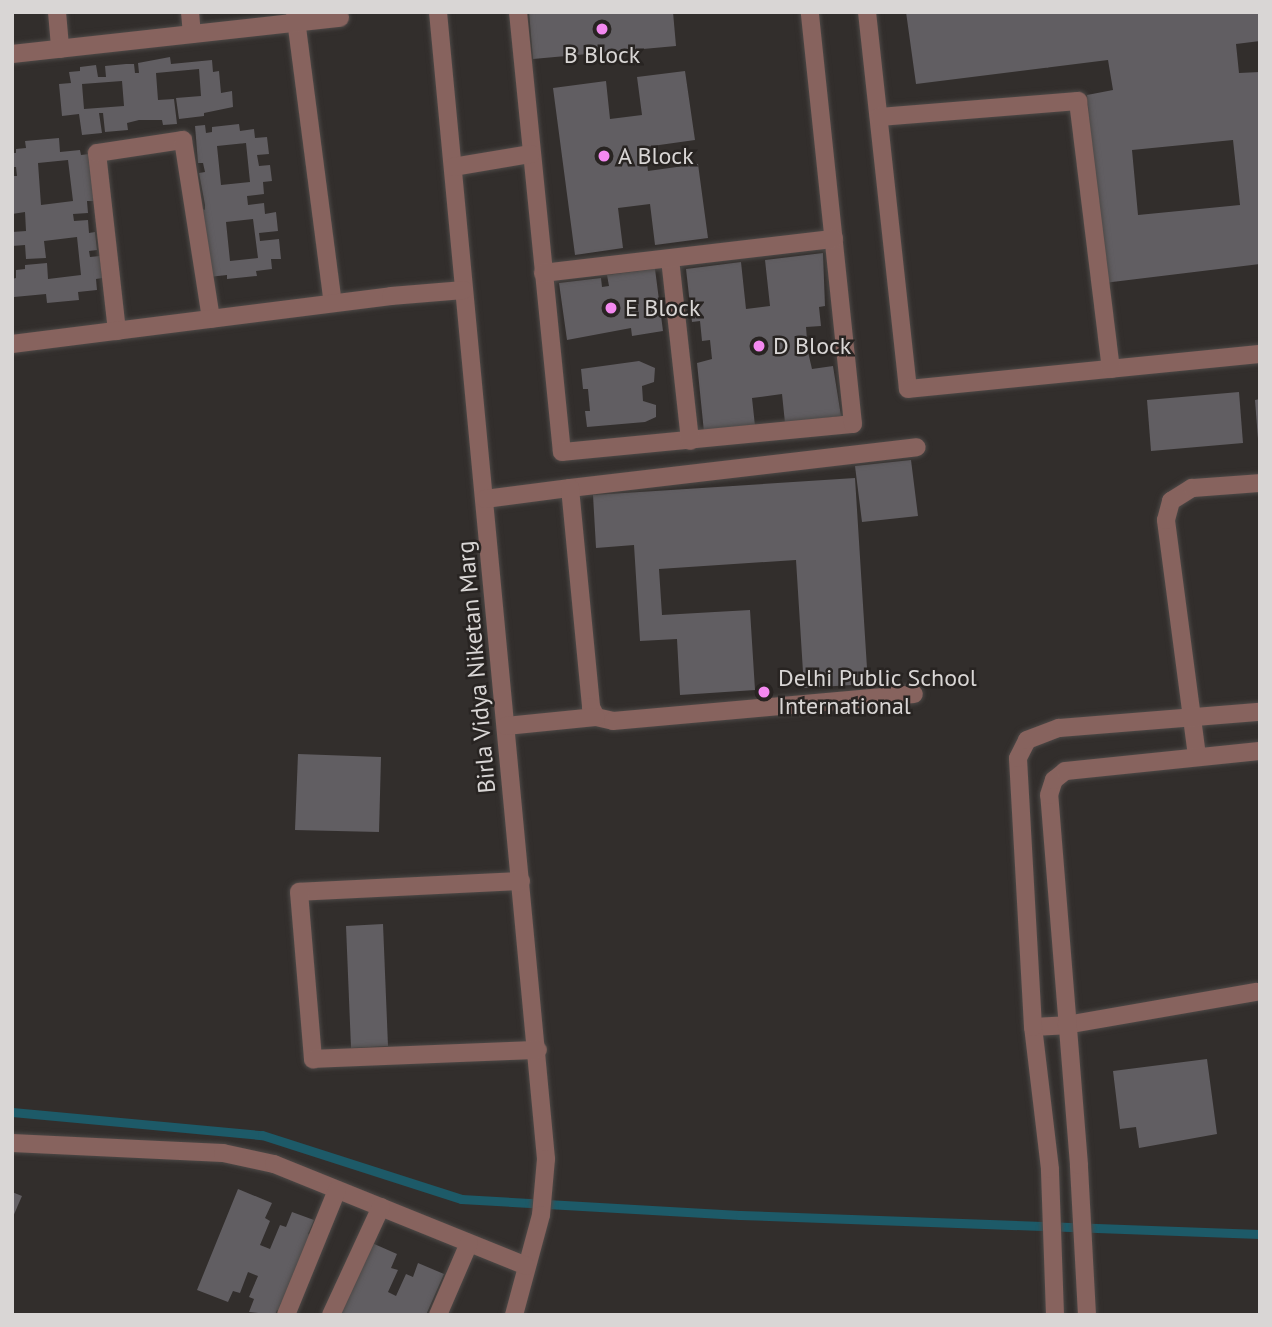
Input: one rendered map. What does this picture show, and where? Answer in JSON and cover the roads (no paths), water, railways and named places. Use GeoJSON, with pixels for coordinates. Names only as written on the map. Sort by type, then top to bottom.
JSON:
{"type":"FeatureCollection","features":[{"type":"Feature","properties":{"kind":"street"},"geometry":{"type":"LineString","coordinates":[[57,12],[60,49]]}},
{"type":"Feature","properties":{"kind":"street"},"geometry":{"type":"LineString","coordinates":[[190,12],[192,34]]}},
{"type":"Feature","properties":{"kind":"street","name":"Birla Vidya Niketan Marg"},"geometry":{"type":"LineString","coordinates":[[438,12],[538,1051],[546,1159],[541,1215],[514,1315]]}},
{"type":"Feature","properties":{"kind":"street"},"geometry":{"type":"LineString","coordinates":[[517,12],[562,452],[853,424],[810,12]]}},
{"type":"Feature","properties":{"kind":"street"},"geometry":{"type":"LineString","coordinates":[[867,12],[908,389],[1260,354]]}},
{"type":"Feature","properties":{"kind":"street"},"geometry":{"type":"LineString","coordinates":[[12,54],[192,34],[296,18],[340,18]]}},
{"type":"Feature","properties":{"kind":"street"},"geometry":{"type":"LineString","coordinates":[[296,18],[333,303]]}},
{"type":"Feature","properties":{"kind":"street"},"geometry":{"type":"LineString","coordinates":[[879,117],[1078,101],[1111,369]]}},
{"type":"Feature","properties":{"kind":"street"},"geometry":{"type":"LineString","coordinates":[[117,331],[97,153],[183,140],[211,319]]}},
{"type":"Feature","properties":{"kind":"street"},"geometry":{"type":"LineString","coordinates":[[453,167],[531,154]]}},
{"type":"Feature","properties":{"kind":"street"},"geometry":{"type":"LineString","coordinates":[[543,273],[834,239]]}},
{"type":"Feature","properties":{"kind":"street"},"geometry":{"type":"LineString","coordinates":[[670,259],[690,441]]}},
{"type":"Feature","properties":{"kind":"street"},"geometry":{"type":"LineString","coordinates":[[12,344],[333,303],[464,290]]}},
{"type":"Feature","properties":{"kind":"street"},"geometry":{"type":"LineString","coordinates":[[485,499],[917,447]]}},
{"type":"Feature","properties":{"kind":"street"},"geometry":{"type":"LineString","coordinates":[[1197,756],[1166,520],[1171,501],[1192,488],[1260,483]]}},
{"type":"Feature","properties":{"kind":"street"},"geometry":{"type":"LineString","coordinates":[[570,488],[591,707],[596,717]]}},
{"type":"Feature","properties":{"kind":"street"},"geometry":{"type":"LineString","coordinates":[[506,726],[596,717],[612,721],[914,694]]}},
{"type":"Feature","properties":{"kind":"street"},"geometry":{"type":"LineString","coordinates":[[1055,1315],[1050,1168],[1033,1027],[1018,758],[1027,740],[1059,728],[1260,712]]}},
{"type":"Feature","properties":{"kind":"street"},"geometry":{"type":"LineString","coordinates":[[1087,1315],[1079,1165],[1049,795],[1054,780],[1065,771],[1260,751]]}},
{"type":"Feature","properties":{"kind":"street"},"geometry":{"type":"LineString","coordinates":[[521,881],[299,892],[313,1059],[538,1051]]}},
{"type":"Feature","properties":{"kind":"street"},"geometry":{"type":"LineString","coordinates":[[1033,1027],[1066,1025],[1255,992]]}},
{"type":"Feature","properties":{"kind":"street"},"geometry":{"type":"LineString","coordinates":[[12,1143],[223,1153],[274,1164],[526,1266]]}},
{"type":"Feature","properties":{"kind":"street"},"geometry":{"type":"LineString","coordinates":[[1050,1168],[1079,1165]]}},
{"type":"Feature","properties":{"kind":"street"},"geometry":{"type":"LineString","coordinates":[[286,1315],[337,1190]]}},
{"type":"Feature","properties":{"kind":"street"},"geometry":{"type":"LineString","coordinates":[[331,1315],[381,1207]]}},
{"type":"Feature","properties":{"kind":"street"},"geometry":{"type":"LineString","coordinates":[[438,1315],[469,1243]]}},
{"type":"Feature","properties":{"kind":"waterway"},"geometry":{"type":"LineString","coordinates":[[12,1112],[262,1135],[461,1199],[740,1215],[1260,1234]]}},
{"type":"Feature","properties":{"kind":"place","name":"B Block"},"geometry":{"type":"Point","coordinates":[602,29]}},
{"type":"Feature","properties":{"kind":"place","name":"A Block"},"geometry":{"type":"Point","coordinates":[604,156]}},
{"type":"Feature","properties":{"kind":"place","name":"E Block"},"geometry":{"type":"Point","coordinates":[611,308]}},
{"type":"Feature","properties":{"kind":"place","name":"D Block"},"geometry":{"type":"Point","coordinates":[759,346]}},
{"type":"Feature","properties":{"kind":"place","name":"Delhi Public School International"},"geometry":{"type":"Point","coordinates":[764,692]}}]}
